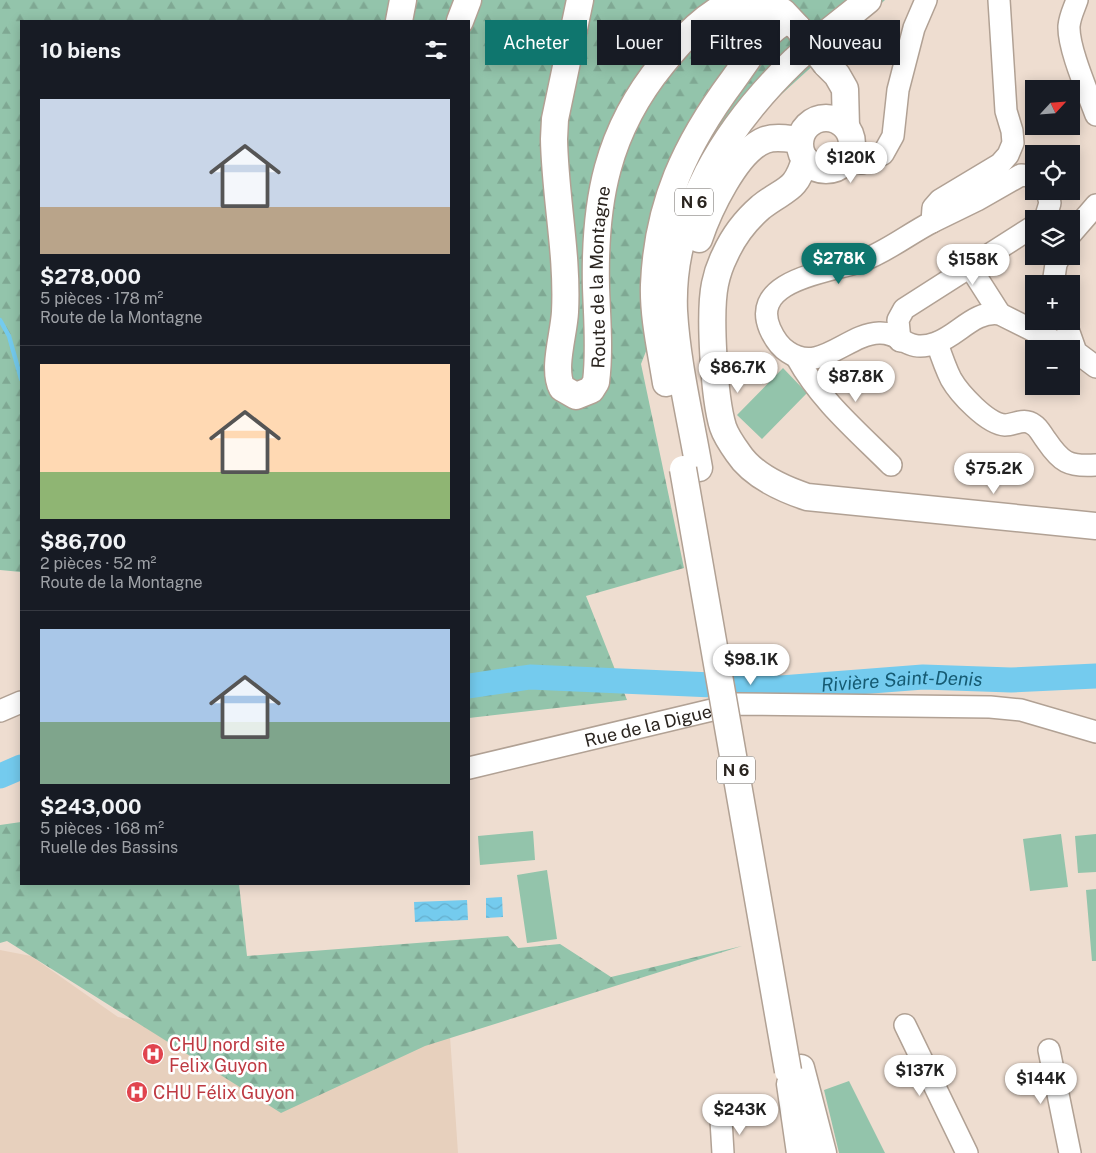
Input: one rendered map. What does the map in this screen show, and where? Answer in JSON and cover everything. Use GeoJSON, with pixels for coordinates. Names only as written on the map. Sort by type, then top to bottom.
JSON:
{"type":"FeatureCollection","features":[{"type":"Feature","properties":{"kind":"main road"},"geometry":{"type":"LineString","coordinates":[[399,20],[403,0]]}},
{"type":"Feature","properties":{"kind":"main road"},"geometry":{"type":"LineString","coordinates":[[460,20],[468,0]]}},
{"type":"Feature","properties":{"kind":"main road","name":"Route de la Montagne"},"geometry":{"type":"LineString","coordinates":[[580,0],[555,119],[554,139],[566,292],[564,329],[557,373],[562,388],[576,396],[591,390],[596,382],[598,217],[611,154],[634,102],[662,65]]}},
{"type":"Feature","properties":{"kind":"main road","name":"Route de la Montagne"},"geometry":{"type":"LineString","coordinates":[[681,43],[709,16],[738,0]]}},
{"type":"Feature","properties":{"kind":"main road"},"geometry":{"type":"LineString","coordinates":[[761,0],[783,12],[790,20]]}},
{"type":"Feature","properties":{"kind":"main road","name":"N 6"},"geometry":{"type":"LineString","coordinates":[[800,1153],[795,1069],[691,468],[670,375],[666,316],[670,260],[678,217],[691,179],[708,145],[728,113],[764,73],[842,0]]}},
{"type":"Feature","properties":{"kind":"main road","name":"N 6"},"geometry":{"type":"LineString","coordinates":[[691,468],[674,310],[677,259],[685,224],[698,192],[720,150],[744,117],[796,59],[868,0]]}},
{"type":"Feature","properties":{"kind":"main road"},"geometry":{"type":"LineString","coordinates":[[728,20],[738,16],[748,17],[753,20]]}},
{"type":"Feature","properties":{"kind":"main road"},"geometry":{"type":"LineString","coordinates":[[691,468],[659,339],[654,286],[658,240],[666,205],[685,154],[744,65]]}},
{"type":"Feature","properties":{"kind":"main road"},"geometry":{"type":"LineString","coordinates":[[691,468],[685,312],[690,264],[719,191],[746,155],[756,145],[764,140],[775,138],[810,156],[840,166],[850,155],[852,140],[846,127],[845,88],[837,75],[828,66]]}},
{"type":"Feature","properties":{"kind":"main road"},"geometry":{"type":"LineString","coordinates":[[828,66],[832,96],[819,118],[806,126],[810,156],[800,192],[780,196],[761,208],[742,226],[724,255],[715,284],[713,310],[716,390],[723,428],[739,455],[759,474],[782,489],[807,497],[1096,526]]}},
{"type":"Feature","properties":{"kind":"main road"},"geometry":{"type":"LineString","coordinates":[[819,118],[834,119],[846,127]]}},
{"type":"Feature","properties":{"kind":"main road","name":"N 6"},"geometry":{"type":"LineString","coordinates":[[795,1069],[823,1153]]}},
{"type":"Feature","properties":{"kind":"street"},"geometry":{"type":"LineString","coordinates":[[862,163],[883,154],[893,136],[898,90],[914,28],[926,0]]}},
{"type":"Feature","properties":{"kind":"street"},"geometry":{"type":"LineString","coordinates":[[932,222],[936,204],[1000,164],[1008,155],[1013,143],[1012,131],[1006,111],[999,0]]}},
{"type":"Feature","properties":{"kind":"street"},"geometry":{"type":"LineString","coordinates":[[1078,0],[1071,15],[1069,28],[1072,45],[1096,116]]}},
{"type":"Feature","properties":{"kind":"street"},"geometry":{"type":"LineString","coordinates":[[891,465],[820,393],[807,376],[797,358],[784,350],[769,327],[766,308],[769,299],[796,280],[858,262],[881,252],[932,222],[977,200],[1021,175],[1025,175]]}},
{"type":"Feature","properties":{"kind":"street"},"geometry":{"type":"LineString","coordinates":[[1080,224],[1096,205]]}},
{"type":"Feature","properties":{"kind":"street"},"geometry":{"type":"LineString","coordinates":[[900,341],[898,320],[904,309],[1025,232]]}},
{"type":"Feature","properties":{"kind":"street"},"geometry":{"type":"LineString","coordinates":[[970,267],[1000,314]]}},
{"type":"Feature","properties":{"kind":"street"},"geometry":{"type":"LineString","coordinates":[[797,358],[818,358],[866,336],[880,333],[891,335],[900,341],[918,347],[937,343],[977,317],[993,313],[1000,314],[1052,340]]}},
{"type":"Feature","properties":{"kind":"street"},"geometry":{"type":"LineString","coordinates":[[937,343],[952,380],[983,415],[992,421],[1005,425],[1026,421],[1034,424],[1061,459],[1081,466],[1096,465]]}},
{"type":"Feature","properties":{"kind":"street"},"geometry":{"type":"LineString","coordinates":[[1080,356],[1096,367]]}},
{"type":"Feature","properties":{"kind":"street"},"geometry":{"type":"LineString","coordinates":[[0,711],[20,702]]}},
{"type":"Feature","properties":{"kind":"street","name":"Rue de la Digue"},"geometry":{"type":"LineString","coordinates":[[470,768],[737,704],[990,707],[1021,710],[1096,732]]}},
{"type":"Feature","properties":{"kind":"street"},"geometry":{"type":"LineString","coordinates":[[906,1025],[967,1153]]}},
{"type":"Feature","properties":{"kind":"street"},"geometry":{"type":"LineString","coordinates":[[1049,1050],[1070,1153]]}},
{"type":"Feature","properties":{"kind":"street"},"geometry":{"type":"LineString","coordinates":[[721,1120],[723,1153]]}},
{"type":"Feature","properties":{"kind":"shaded area","name":"CHU nord site Felix Guyon"},"geometry":{"type":"Polygon","coordinates":[[[0,950],[31,956],[118,1017],[319,1056],[450,1036],[458,1153],[0,1153],[0,950]]]}},
{"type":"Feature","properties":{"kind":"green space"},"geometry":{"type":"Polygon","coordinates":[[[0,0],[885,0],[863,20],[790,20],[790,65],[814,65],[728,143],[641,364],[684,568],[586,596],[627,700],[470,718],[470,20],[20,20],[20,572],[0,570],[0,0]]]}},
{"type":"Feature","properties":{"kind":"green space"},"geometry":{"type":"Polygon","coordinates":[[[783,368],[807,393],[762,439],[737,415],[783,368]]]}},
{"type":"Feature","properties":{"kind":"green space"},"geometry":{"type":"Polygon","coordinates":[[[20,822],[20,885],[239,885],[247,956],[508,936],[518,948],[560,944],[611,977],[742,946],[425,1046],[281,1113],[7,941],[0,943],[0,825],[20,822]]]}},
{"type":"Feature","properties":{"kind":"green space"},"geometry":{"type":"Polygon","coordinates":[[[533,831],[535,860],[480,865],[478,836],[533,831]]]}},
{"type":"Feature","properties":{"kind":"green space"},"geometry":{"type":"Polygon","coordinates":[[[1061,834],[1068,887],[1030,891],[1023,839],[1061,834]]]}},
{"type":"Feature","properties":{"kind":"green space"},"geometry":{"type":"Polygon","coordinates":[[[1096,834],[1096,872],[1078,873],[1075,836],[1096,834]]]}},
{"type":"Feature","properties":{"kind":"green space"},"geometry":{"type":"Polygon","coordinates":[[[547,870],[557,939],[527,943],[517,875],[547,870]]]}},
{"type":"Feature","properties":{"kind":"green space"},"geometry":{"type":"Polygon","coordinates":[[[1096,889],[1096,961],[1092,961],[1086,890],[1096,889]]]}},
{"type":"Feature","properties":{"kind":"green space"},"geometry":{"type":"Polygon","coordinates":[[[849,1081],[885,1153],[839,1153],[824,1090],[849,1081]]]}},
{"type":"Feature","properties":{"kind":"water"},"geometry":{"type":"Polygon","coordinates":[[[502,897],[503,917],[486,918],[486,898],[502,897]]]}},
{"type":"Feature","properties":{"kind":"water"},"geometry":{"type":"Polygon","coordinates":[[[467,900],[468,920],[415,922],[414,902],[467,900]]]}},
{"type":"Feature","properties":{"kind":"waterway"},"geometry":{"type":"LineString","coordinates":[[0,320],[9,336],[20,375]]}},
{"type":"Feature","properties":{"kind":"waterway","name":"Rivière Saint-Denis"},"geometry":{"type":"LineString","coordinates":[[470,686],[530,677],[781,688],[923,677],[1011,680],[1096,676]]}},
{"type":"Feature","properties":{"kind":"waterway","name":"Rivière Saint-Denis"},"geometry":{"type":"LineString","coordinates":[[0,776],[20,767]]}},
{"type":"Feature","properties":{"kind":"place","name":"CHU nord site Felix Guyon"},"geometry":{"type":"Point","coordinates":[153,1054]}},
{"type":"Feature","properties":{"kind":"place","name":"CHU Félix Guyon"},"geometry":{"type":"Point","coordinates":[137,1092]}}]}
